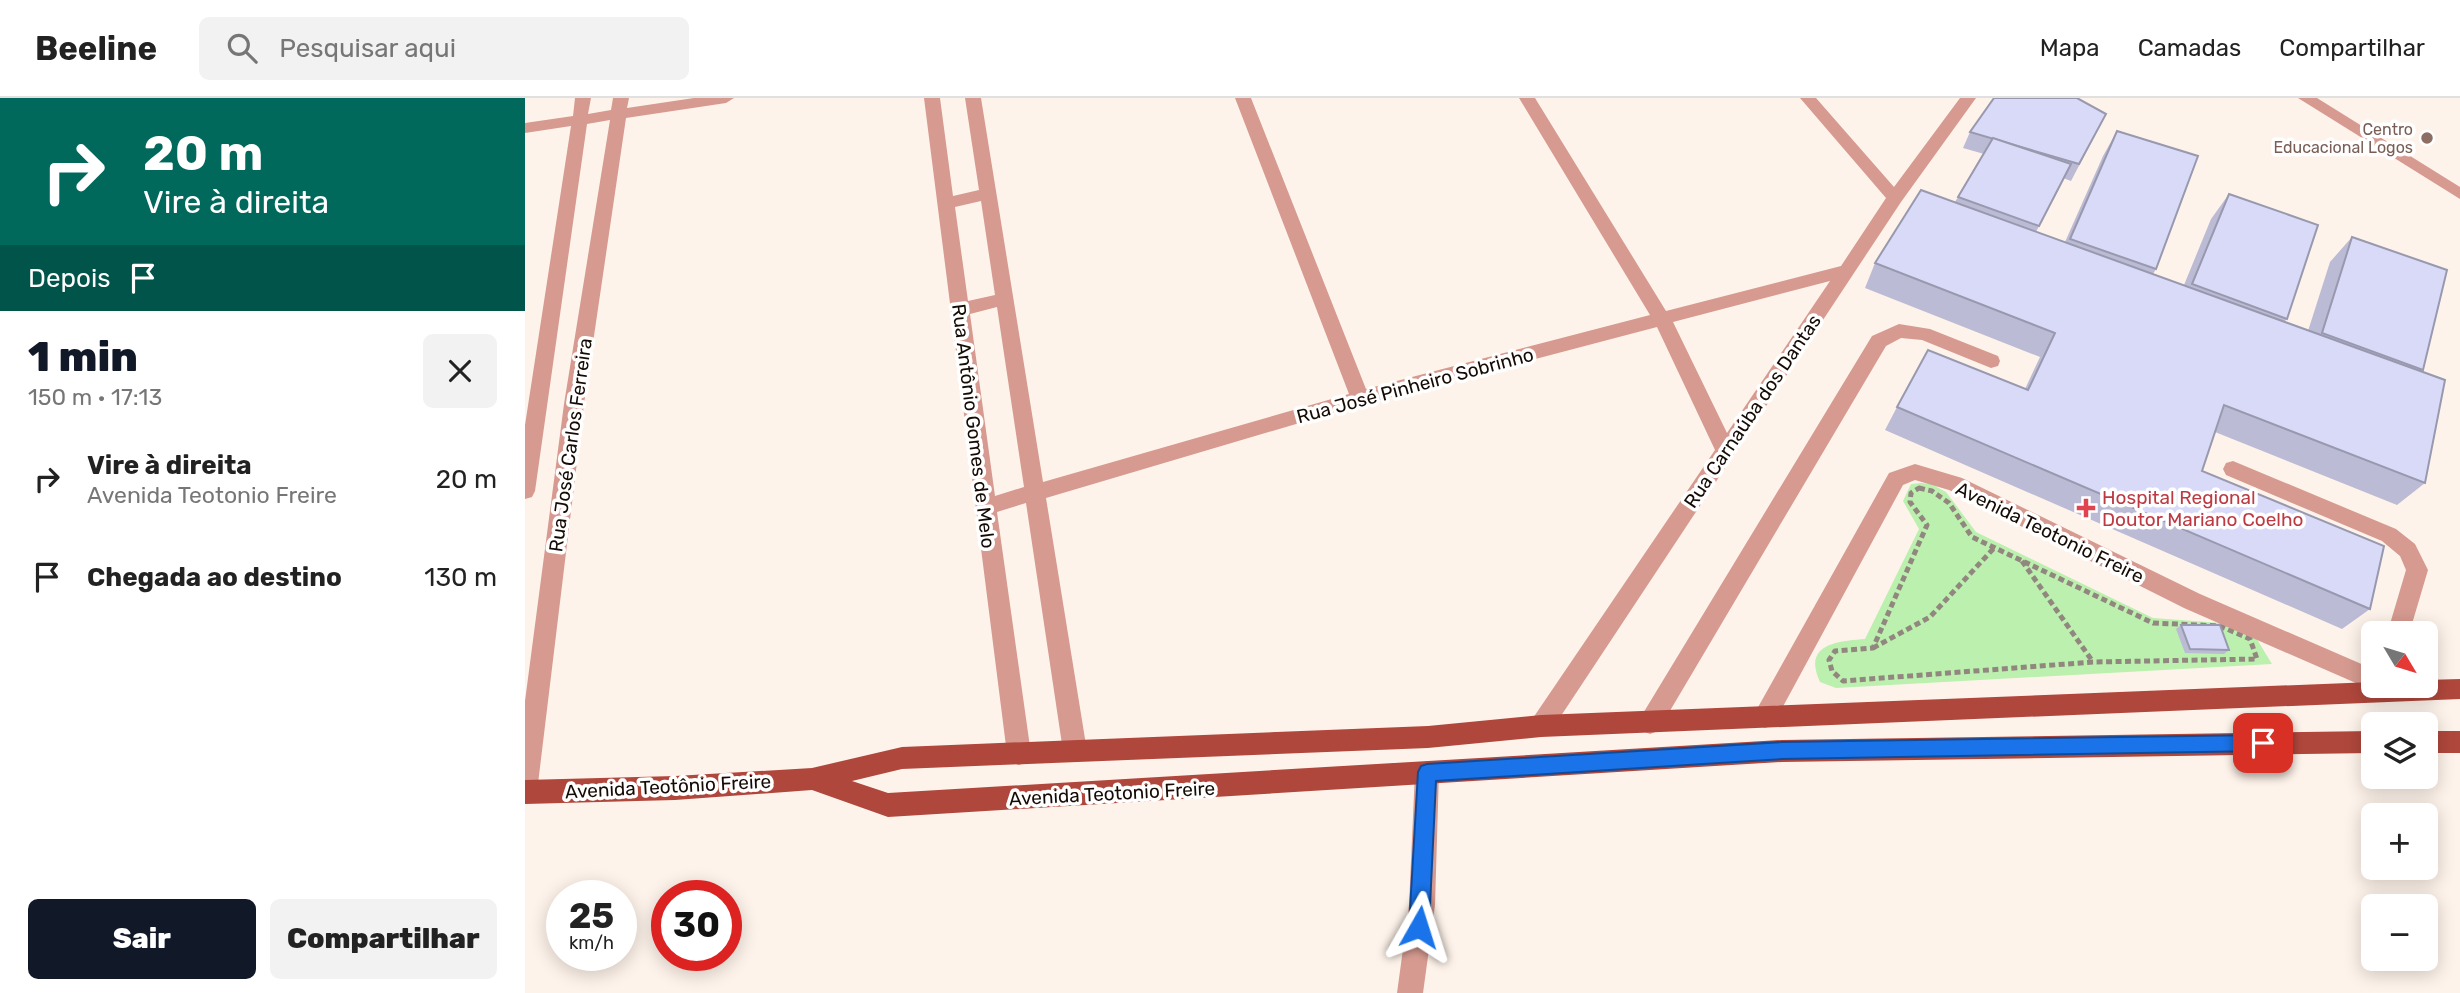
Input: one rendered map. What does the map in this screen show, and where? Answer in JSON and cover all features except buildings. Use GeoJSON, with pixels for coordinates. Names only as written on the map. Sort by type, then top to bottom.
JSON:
{"type":"FeatureCollection","features":[{"type":"Feature","properties":{"kind":"main road"},"geometry":{"type":"LineString","coordinates":[[2438,690],[2460,690]]}},
{"type":"Feature","properties":{"kind":"main road"},"geometry":{"type":"LineString","coordinates":[[812,779],[902,758],[1427,737],[1541,726],[2361,692]]}},
{"type":"Feature","properties":{"kind":"main road"},"geometry":{"type":"LineString","coordinates":[[2438,742],[2460,742]]}},
{"type":"Feature","properties":{"kind":"main road","name":"Avenida Teotonio Freire"},"geometry":{"type":"LineString","coordinates":[[812,779],[888,805],[1782,751],[2113,744],[2361,743]]}},
{"type":"Feature","properties":{"kind":"main road","name":"Avenida Teotônio Freire"},"geometry":{"type":"LineString","coordinates":[[525,792],[675,788],[812,779]]}},
{"type":"Feature","properties":{"kind":"street","name":"Rua José Carlos Ferreira"},"geometry":{"type":"LineString","coordinates":[[525,491],[583,98]]}},
{"type":"Feature","properties":{"kind":"street"},"geometry":{"type":"LineString","coordinates":[[525,128],[580,119],[619,106],[726,98]]}},
{"type":"Feature","properties":{"kind":"street","name":"Rua Antônio Gomes de Melo"},"geometry":{"type":"LineString","coordinates":[[932,98],[1019,754]]}},
{"type":"Feature","properties":{"kind":"street"},"geometry":{"type":"LineString","coordinates":[[973,98],[1075,751]]}},
{"type":"Feature","properties":{"kind":"street"},"geometry":{"type":"LineString","coordinates":[[1243,98],[1360,398]]}},
{"type":"Feature","properties":{"kind":"street"},"geometry":{"type":"LineString","coordinates":[[1527,98],[1662,319],[1725,450]]}},
{"type":"Feature","properties":{"kind":"street"},"geometry":{"type":"LineString","coordinates":[[1808,98],[1895,198]]}},
{"type":"Feature","properties":{"kind":"street","name":"Rua Carnaúba dos Dantas"},"geometry":{"type":"LineString","coordinates":[[1541,726],[1895,198],[1968,98]]}},
{"type":"Feature","properties":{"kind":"street"},"geometry":{"type":"LineString","coordinates":[[2306,98],[2460,194]]}},
{"type":"Feature","properties":{"kind":"street","name":"Rua José Carlos Ferreira"},"geometry":{"type":"LineString","coordinates":[[525,792],[574,404],[619,106]]}},
{"type":"Feature","properties":{"kind":"street"},"geometry":{"type":"LineString","coordinates":[[946,203],[988,194]]}},
{"type":"Feature","properties":{"kind":"street","name":"Rua José Pinheiro Sobrinho"},"geometry":{"type":"LineString","coordinates":[[985,507],[1360,398],[1847,270]]}},
{"type":"Feature","properties":{"kind":"street"},"geometry":{"type":"LineString","coordinates":[[959,310],[1005,299]]}},
{"type":"Feature","properties":{"kind":"street"},"geometry":{"type":"LineString","coordinates":[[1650,723],[1879,341],[1899,331],[1924,334],[1991,360]]}},
{"type":"Feature","properties":{"kind":"street"},"geometry":{"type":"LineString","coordinates":[[2233,468],[2389,535],[2409,550],[2417,570],[2402,621]]}},
{"type":"Feature","properties":{"kind":"street","name":"Avenida Teotonio Freire"},"geometry":{"type":"LineString","coordinates":[[1765,717],[1896,479],[1915,472],[1955,484],[2192,601],[2361,675]]}},
{"type":"Feature","properties":{"kind":"street"},"geometry":{"type":"LineString","coordinates":[[1410,993],[1422,905],[1427,772]]}},
{"type":"Feature","properties":{"kind":"path"},"geometry":{"type":"LineString","coordinates":[[1873,648],[1927,525],[1910,502],[1911,493],[1919,488],[1932,491],[1949,503],[1972,537],[2153,623],[2220,626],[2235,631],[2250,639],[2257,659],[2092,662],[1859,681],[1843,681],[1832,671],[1829,660],[1835,651],[1873,648],[1930,617],[1994,548]]}},
{"type":"Feature","properties":{"kind":"path"},"geometry":{"type":"LineString","coordinates":[[2022,560],[2092,662]]}},
{"type":"Feature","properties":{"kind":"green space"},"geometry":{"type":"Polygon","coordinates":[[[1911,484],[1931,484],[1946,492],[1976,532],[2153,618],[2221,623],[2255,636],[2272,664],[1836,688],[1820,682],[1816,669],[1819,652],[1834,643],[1865,639],[1919,529],[1903,501],[1911,484]]]}},
{"type":"Feature","properties":{"kind":"place","name":"Centro Educacional Logos"},"geometry":{"type":"Point","coordinates":[2427,138]}},
{"type":"Feature","properties":{"kind":"place","name":"Hospital Regional Doutor Mariano Coelho"},"geometry":{"type":"Point","coordinates":[2086,508]}},
{"type":"Feature","properties":{"kind":"route"},"geometry":{"type":"LineString","coordinates":[[1419,927],[1427,772],[1782,751],[2263,743]]}}]}
